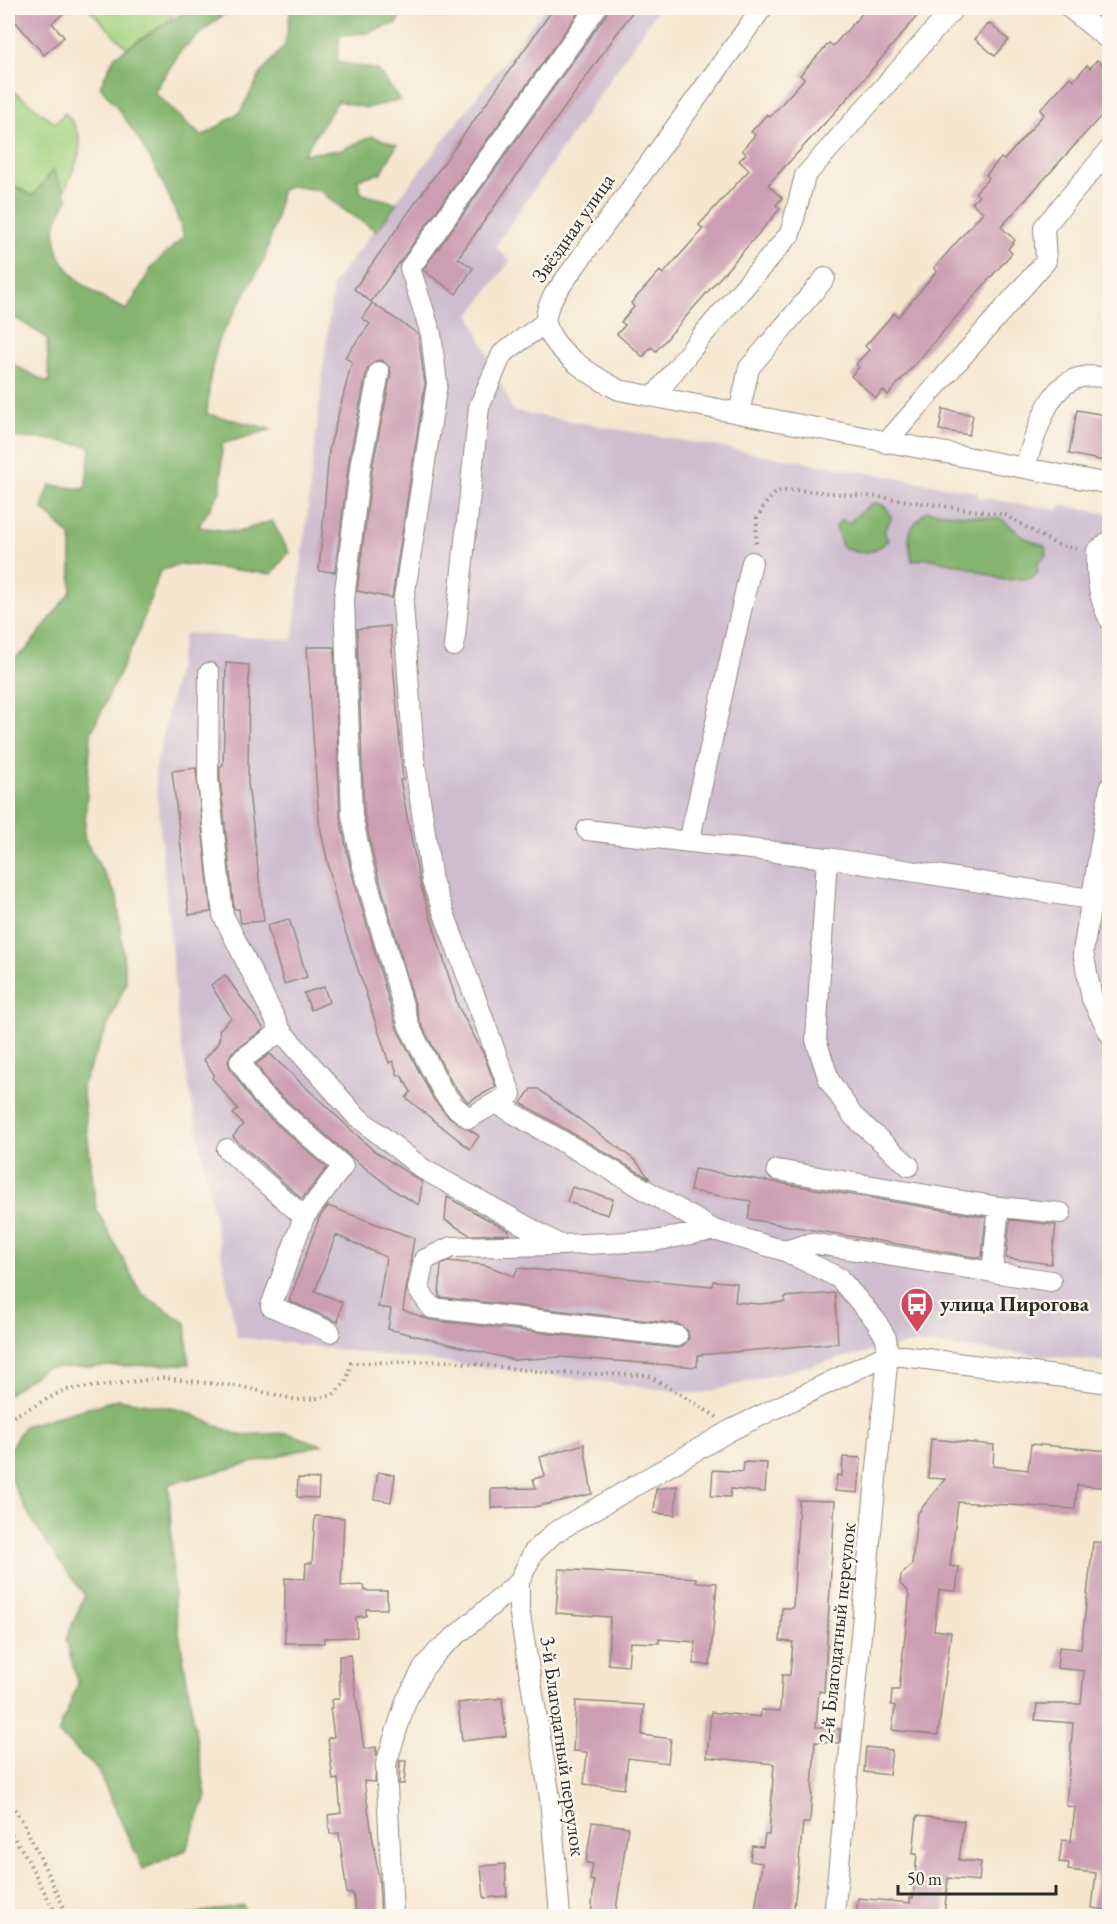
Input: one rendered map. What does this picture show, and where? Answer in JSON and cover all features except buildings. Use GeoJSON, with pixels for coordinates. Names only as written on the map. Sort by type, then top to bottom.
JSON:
{"type":"FeatureCollection","features":[{"type":"Feature","properties":{"kind":"street"},"geometry":{"type":"LineString","coordinates":[[379,372],[361,462],[344,599],[352,816],[363,867],[409,1026],[443,1092],[455,1107],[469,1118],[511,1094],[432,881],[414,758],[403,604],[437,384],[430,334],[410,268],[596,8]]}},
{"type":"Feature","properties":{"kind":"street","name":"Звёздная улица"},"geometry":{"type":"LineString","coordinates":[[546,322],[554,295],[568,273],[762,8]]}},
{"type":"Feature","properties":{"kind":"street"},"geometry":{"type":"LineString","coordinates":[[654,397],[701,337],[790,234],[805,177],[954,8]]}},
{"type":"Feature","properties":{"kind":"street"},"geometry":{"type":"LineString","coordinates":[[1070,8],[1110,41]]}},
{"type":"Feature","properties":{"kind":"street"},"geometry":{"type":"LineString","coordinates":[[886,443],[1046,261],[1044,227],[1110,149]]}},
{"type":"Feature","properties":{"kind":"street"},"geometry":{"type":"LineString","coordinates":[[739,413],[750,368],[825,278]]}},
{"type":"Feature","properties":{"kind":"street"},"geometry":{"type":"LineString","coordinates":[[454,646],[479,406],[502,354],[546,322],[553,340],[599,380],[619,390],[886,443],[1110,484]]}},
{"type":"Feature","properties":{"kind":"street"},"geometry":{"type":"LineString","coordinates":[[1024,468],[1052,395],[1077,376],[1093,375],[1110,379]]}},
{"type":"Feature","properties":{"kind":"street"},"geometry":{"type":"LineString","coordinates":[[1103,546],[1096,576],[1102,605],[1110,620]]}},
{"type":"Feature","properties":{"kind":"street"},"geometry":{"type":"LineString","coordinates":[[689,842],[752,562]]}},
{"type":"Feature","properties":{"kind":"street"},"geometry":{"type":"LineString","coordinates":[[209,673],[208,779],[223,915],[281,1031],[355,1115],[423,1169],[560,1245]]}},
{"type":"Feature","properties":{"kind":"street"},"geometry":{"type":"LineString","coordinates":[[1110,787],[1083,952],[1092,999],[1110,1034]]}},
{"type":"Feature","properties":{"kind":"street"},"geometry":{"type":"LineString","coordinates":[[587,830],[827,858],[1090,899]]}},
{"type":"Feature","properties":{"kind":"street"},"geometry":{"type":"LineString","coordinates":[[827,858],[816,1040],[829,1080],[853,1116],[909,1166]]}},
{"type":"Feature","properties":{"kind":"street"},"geometry":{"type":"LineString","coordinates":[[281,1031],[240,1060],[262,1095],[343,1166],[304,1217],[271,1306],[330,1332]]}},
{"type":"Feature","properties":{"kind":"street"},"geometry":{"type":"LineString","coordinates":[[496,1103],[714,1230],[785,1251],[839,1278],[876,1322],[886,1338],[888,1354]]}},
{"type":"Feature","properties":{"kind":"street"},"geometry":{"type":"LineString","coordinates":[[227,1149],[304,1217]]}},
{"type":"Feature","properties":{"kind":"street"},"geometry":{"type":"LineString","coordinates":[[777,1170],[999,1207],[1061,1214]]}},
{"type":"Feature","properties":{"kind":"street"},"geometry":{"type":"LineString","coordinates":[[992,1272],[999,1207]]}},
{"type":"Feature","properties":{"kind":"street"},"geometry":{"type":"LineString","coordinates":[[677,1336],[432,1308],[418,1289],[424,1260],[450,1247],[654,1242],[714,1230]]}},
{"type":"Feature","properties":{"kind":"street"},"geometry":{"type":"LineString","coordinates":[[785,1251],[812,1243],[1051,1281]]}},
{"type":"Feature","properties":{"kind":"street"},"geometry":{"type":"LineString","coordinates":[[393,1917],[386,1764],[396,1727],[423,1669],[438,1651],[519,1582],[533,1553],[554,1533],[731,1430],[888,1354],[1110,1383]]}},
{"type":"Feature","properties":{"kind":"street","name":"2-й Благодатный переулок"},"geometry":{"type":"LineString","coordinates":[[834,1917],[888,1354]]}},
{"type":"Feature","properties":{"kind":"street","name":"3-й Благодатный переулок"},"geometry":{"type":"LineString","coordinates":[[519,1582],[519,1609],[550,1798],[560,1917]]}},
{"type":"Feature","properties":{"kind":"path"},"geometry":{"type":"LineString","coordinates":[[752,562],[758,536],[757,518],[765,504],[776,492],[796,490],[880,496],[912,503],[975,509],[1005,515],[1055,544],[1103,546]]}},
{"type":"Feature","properties":{"kind":"path"},"geometry":{"type":"LineString","coordinates":[[8,1419],[65,1390],[163,1378],[242,1387],[297,1400],[333,1395],[347,1380],[351,1363],[449,1361],[552,1373],[648,1375],[714,1415],[731,1430]]}},
{"type":"Feature","properties":{"kind":"path"},"geometry":{"type":"LineString","coordinates":[[8,1799],[23,1822],[68,1917]]}},
{"type":"Feature","properties":{"kind":"path"},"geometry":{"type":"LineString","coordinates":[[8,1829],[24,1853],[57,1917]]}},
{"type":"Feature","properties":{"kind":"shaded area"},"geometry":{"type":"Polygon","coordinates":[[[545,8],[659,8],[495,246],[510,261],[470,315],[513,411],[978,492],[977,497],[1059,510],[1060,505],[1109,514],[1110,1335],[1107,1362],[916,1343],[840,1358],[699,1394],[237,1337],[179,1034],[155,773],[185,633],[293,640],[333,284],[545,8]]]}},
{"type":"Feature","properties":{"kind":"green space"},"geometry":{"type":"Polygon","coordinates":[[[176,8],[169,21],[127,48],[89,9],[176,8]]]}},
{"type":"Feature","properties":{"kind":"green space"},"geometry":{"type":"Polygon","coordinates":[[[190,8],[231,8],[182,49],[154,92],[202,137],[240,112],[262,72],[285,45],[291,8],[401,8],[398,23],[366,33],[340,35],[337,62],[378,70],[400,100],[366,108],[338,101],[303,154],[341,150],[372,136],[397,145],[381,173],[357,179],[362,194],[397,203],[377,231],[344,210],[319,190],[290,186],[281,191],[276,219],[264,260],[218,341],[210,378],[207,414],[272,429],[222,444],[221,490],[198,527],[238,532],[272,521],[289,552],[272,574],[181,564],[160,571],[138,634],[91,733],[84,838],[117,897],[126,983],[82,1086],[96,1208],[141,1293],[186,1323],[189,1364],[45,1368],[8,1394],[8,663],[27,649],[71,591],[71,537],[42,508],[50,485],[85,489],[91,446],[45,439],[8,437],[8,362],[49,383],[47,338],[8,313],[8,183],[33,196],[53,170],[68,199],[56,224],[59,254],[66,267],[87,288],[127,310],[152,267],[184,236],[169,195],[150,157],[127,121],[100,86],[115,56],[190,8]]]}},
{"type":"Feature","properties":{"kind":"green space"},"geometry":{"type":"Polygon","coordinates":[[[12,90],[55,123],[65,113],[73,123],[78,133],[79,152],[64,192],[53,171],[33,196],[8,183],[8,94],[12,90]]]}},
{"type":"Feature","properties":{"kind":"green space"},"geometry":{"type":"Polygon","coordinates":[[[875,503],[884,506],[890,515],[891,519],[884,531],[888,540],[877,549],[866,552],[854,551],[842,546],[836,526],[841,520],[848,523],[875,503]]]}},
{"type":"Feature","properties":{"kind":"green space"},"geometry":{"type":"Polygon","coordinates":[[[927,511],[1002,519],[1023,537],[1045,546],[1047,555],[1037,563],[1038,572],[1033,578],[1003,580],[962,565],[927,558],[912,561],[910,533],[915,523],[927,511]]]}},
{"type":"Feature","properties":{"kind":"green space"},"geometry":{"type":"Polygon","coordinates":[[[118,1399],[182,1410],[238,1435],[287,1433],[322,1445],[169,1484],[174,1602],[206,1796],[186,1850],[143,1869],[97,1769],[58,1733],[78,1684],[66,1639],[85,1595],[36,1527],[14,1486],[8,1468],[9,1451],[24,1426],[118,1399]]]}},
{"type":"Feature","properties":{"kind":"green space"},"geometry":{"type":"Polygon","coordinates":[[[243,1905],[248,1916],[183,1916],[243,1905]]]}},
{"type":"Feature","properties":{"kind":"place","name":"улица Пирогова"},"geometry":{"type":"Point","coordinates":[917,1333]}}]}
